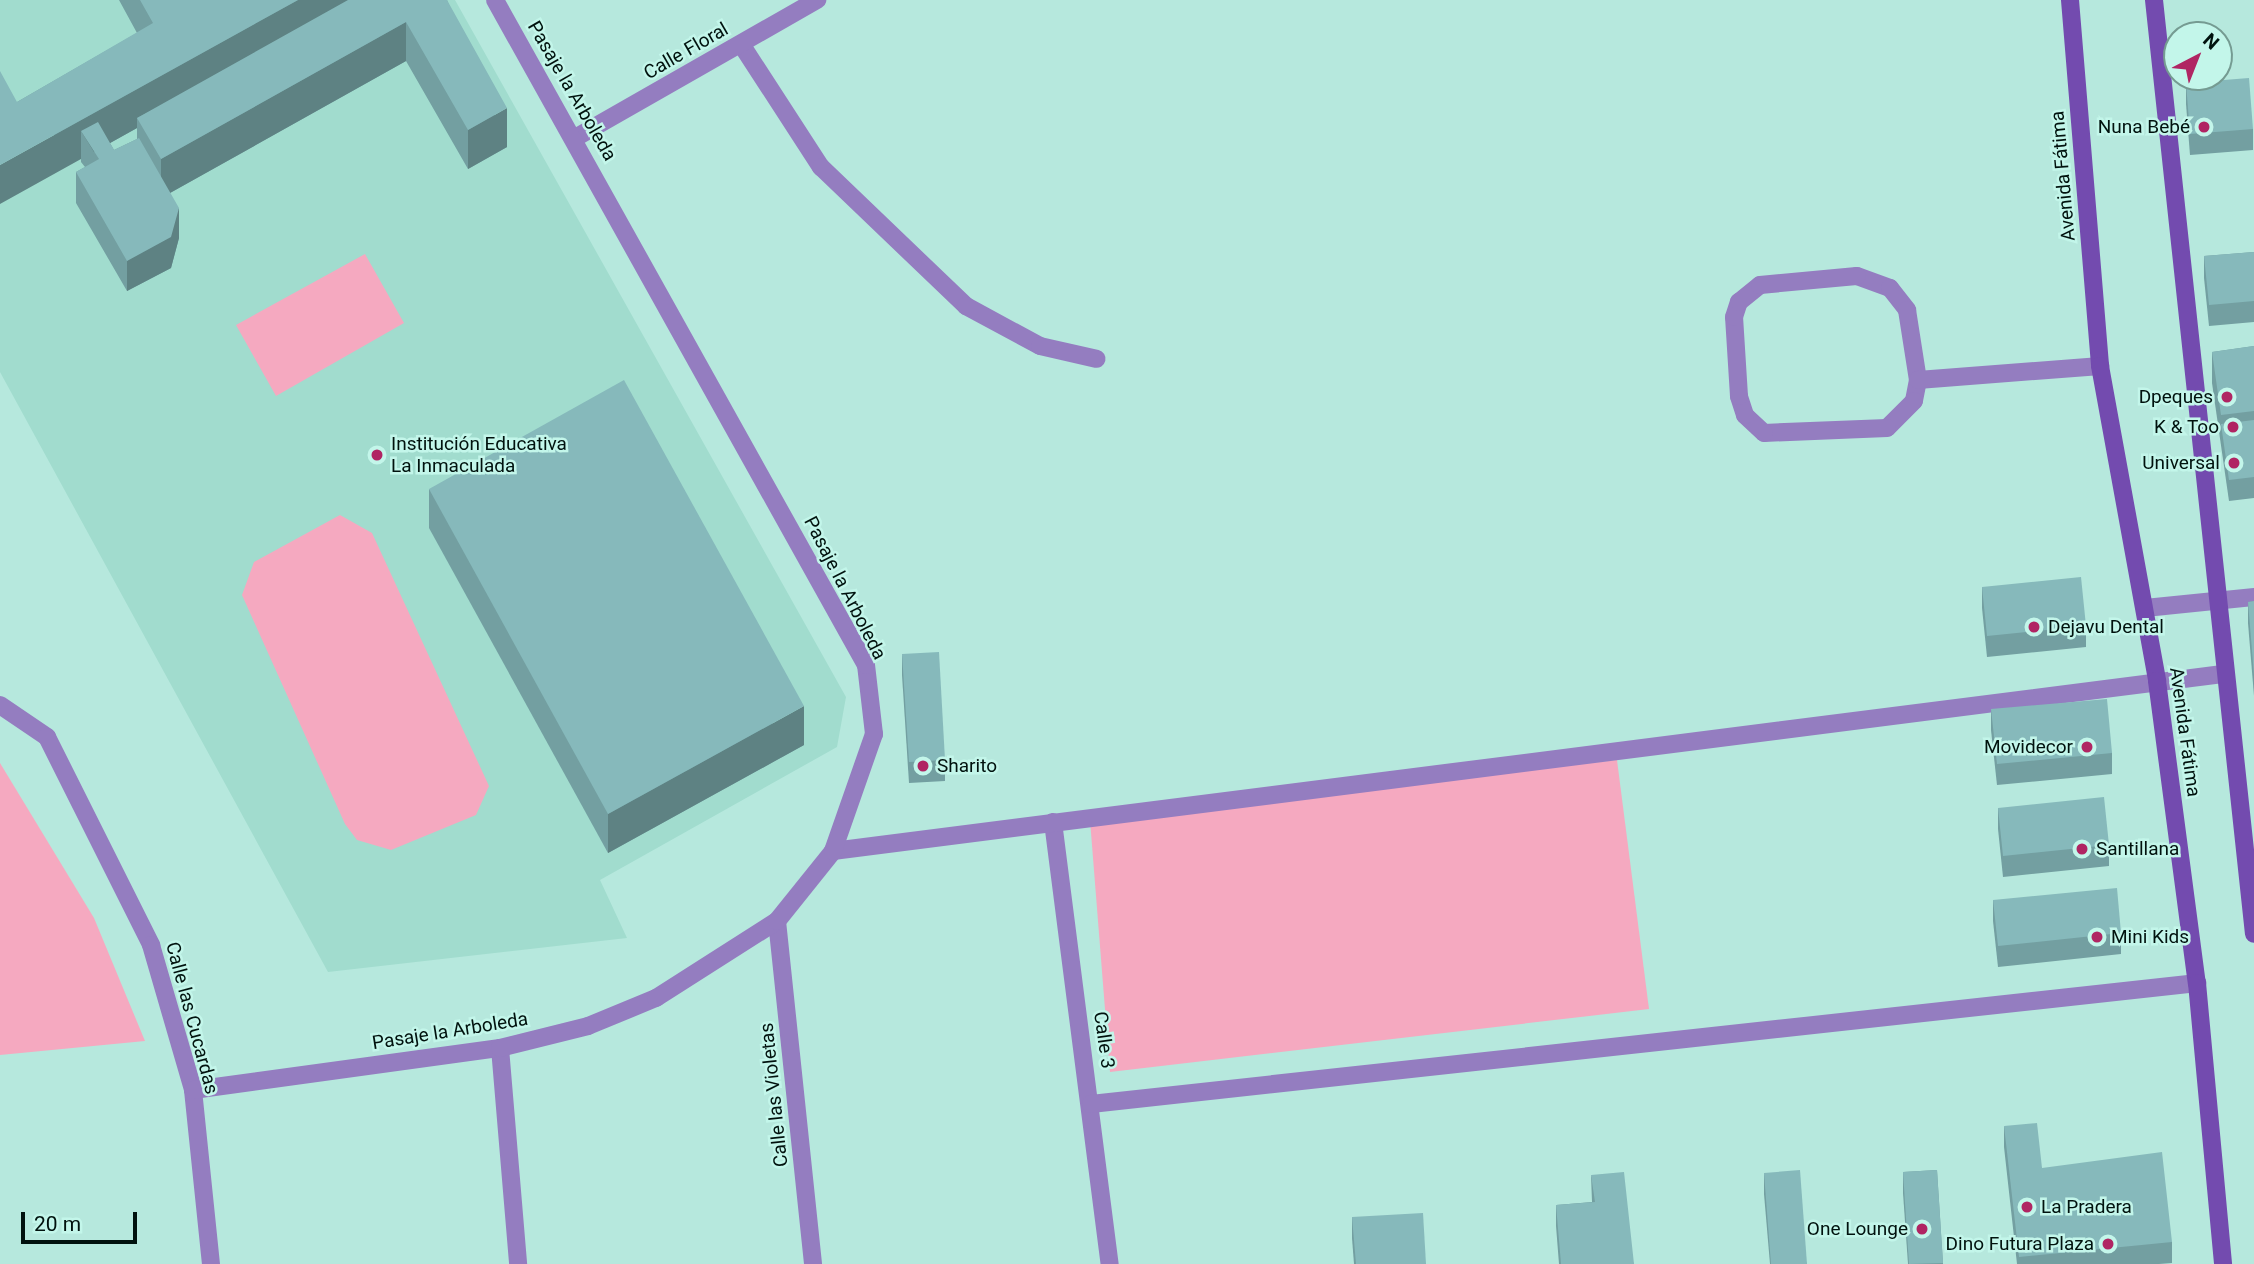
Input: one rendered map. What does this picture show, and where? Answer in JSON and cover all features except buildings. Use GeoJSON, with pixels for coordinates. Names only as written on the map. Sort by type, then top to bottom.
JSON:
{"type":"FeatureCollection","features":[{"type":"Feature","properties":{"kind":"main road","name":"Avenida Fátima"},"geometry":{"type":"LineString","coordinates":[[2070,0],[2100,366],[2157,681],[2197,983],[2223,1264]]}},
{"type":"Feature","properties":{"kind":"main road"},"geometry":{"type":"LineString","coordinates":[[2154,0],[2223,674],[2248,822],[2254,934]]}},
{"type":"Feature","properties":{"kind":"street","name":"Pasaje la Arboleda"},"geometry":{"type":"LineString","coordinates":[[193,1090],[500,1048],[588,1026],[656,998],[777,921],[833,851],[874,734],[866,665],[575,138],[495,0]]}},
{"type":"Feature","properties":{"kind":"street","name":"Calle Floral"},"geometry":{"type":"LineString","coordinates":[[575,138],[817,0]]}},
{"type":"Feature","properties":{"kind":"street"},"geometry":{"type":"LineString","coordinates":[[741,44],[821,167],[966,306],[1029,341],[1097,359]]}},
{"type":"Feature","properties":{"kind":"street"},"geometry":{"type":"LineString","coordinates":[[1857,276],[1876,280],[1907,310],[1918,380],[1908,411],[1887,428],[1764,433],[1745,415],[1739,396],[1734,317],[1739,302],[1773,283],[1857,276]]}},
{"type":"Feature","properties":{"kind":"street"},"geometry":{"type":"LineString","coordinates":[[1918,380],[2100,366]]}},
{"type":"Feature","properties":{"kind":"street"},"geometry":{"type":"LineString","coordinates":[[2145,608],[2216,603],[2254,597]]}},
{"type":"Feature","properties":{"kind":"street"},"geometry":{"type":"LineString","coordinates":[[833,851],[2223,674]]}},
{"type":"Feature","properties":{"kind":"street","name":"Calle las Cucardas"},"geometry":{"type":"LineString","coordinates":[[0,705],[47,737],[151,945],[193,1090],[211,1264]]}},
{"type":"Feature","properties":{"kind":"street","name":"Calle 3"},"geometry":{"type":"LineString","coordinates":[[1053,821],[1110,1264]]}},
{"type":"Feature","properties":{"kind":"street","name":"Calle las Violetas"},"geometry":{"type":"LineString","coordinates":[[777,921],[813,1264]]}},
{"type":"Feature","properties":{"kind":"street"},"geometry":{"type":"LineString","coordinates":[[1091,1104],[2197,983]]}},
{"type":"Feature","properties":{"kind":"street"},"geometry":{"type":"LineString","coordinates":[[500,1048],[517,1264]]}},
{"type":"Feature","properties":{"kind":"shaded area","name":"Institución Educativa La Inmaculada"},"geometry":{"type":"Polygon","coordinates":[[[0,0],[455,0],[846,697],[837,747],[600,880],[627,938],[328,972],[0,372],[0,0]]]}},
{"type":"Feature","properties":{"kind":"shaded area"},"geometry":{"type":"Polygon","coordinates":[[[365,254],[404,323],[276,396],[236,325],[365,254]]]}},
{"type":"Feature","properties":{"kind":"shaded area"},"geometry":{"type":"Polygon","coordinates":[[[340,515],[372,533],[489,786],[476,815],[391,850],[357,840],[345,824],[242,595],[254,562],[340,515]]]}},
{"type":"Feature","properties":{"kind":"shaded area"},"geometry":{"type":"Polygon","coordinates":[[[1617,760],[1649,1009],[1110,1072],[1090,820],[1617,760]]]}},
{"type":"Feature","properties":{"kind":"shaded area"},"geometry":{"type":"Polygon","coordinates":[[[0,763],[94,918],[145,1041],[0,1055],[0,763]]]}},
{"type":"Feature","properties":{"kind":"place","name":"Nuna Bebé"},"geometry":{"type":"Point","coordinates":[2204,127]}},
{"type":"Feature","properties":{"kind":"place","name":"Dpeques"},"geometry":{"type":"Point","coordinates":[2227,397]}},
{"type":"Feature","properties":{"kind":"place","name":"K & Too"},"geometry":{"type":"Point","coordinates":[2233,427]}},
{"type":"Feature","properties":{"kind":"place","name":"Institución Educativa La Inmaculada"},"geometry":{"type":"Point","coordinates":[377,455]}},
{"type":"Feature","properties":{"kind":"place","name":"Universal"},"geometry":{"type":"Point","coordinates":[2234,463]}},
{"type":"Feature","properties":{"kind":"place","name":"Dejavu Dental"},"geometry":{"type":"Point","coordinates":[2034,627]}},
{"type":"Feature","properties":{"kind":"place","name":"Movidecor"},"geometry":{"type":"Point","coordinates":[2087,747]}},
{"type":"Feature","properties":{"kind":"place","name":"Sharito"},"geometry":{"type":"Point","coordinates":[923,766]}},
{"type":"Feature","properties":{"kind":"place","name":"Santillana"},"geometry":{"type":"Point","coordinates":[2082,849]}},
{"type":"Feature","properties":{"kind":"place","name":"Mini Kids"},"geometry":{"type":"Point","coordinates":[2097,937]}},
{"type":"Feature","properties":{"kind":"place","name":"La Pradera"},"geometry":{"type":"Point","coordinates":[2027,1207]}},
{"type":"Feature","properties":{"kind":"place","name":"One Lounge"},"geometry":{"type":"Point","coordinates":[1922,1229]}},
{"type":"Feature","properties":{"kind":"place","name":"Dino Futura Plaza"},"geometry":{"type":"Point","coordinates":[2108,1244]}}]}
